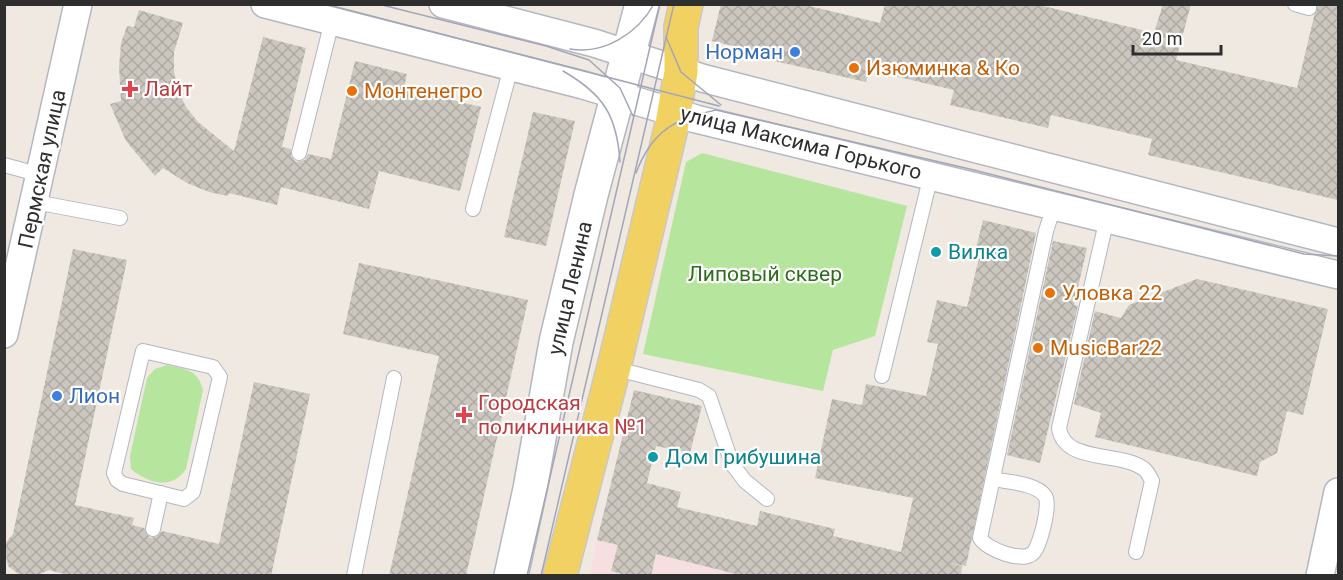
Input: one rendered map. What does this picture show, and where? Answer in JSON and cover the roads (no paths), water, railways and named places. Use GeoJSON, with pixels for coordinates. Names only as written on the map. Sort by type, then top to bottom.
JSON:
{"type":"FeatureCollection","features":[{"type":"Feature","properties":{"kind":"main road","name":"улица Ленина"},"geometry":{"type":"LineString","coordinates":[[511,576],[530,489],[556,342],[642,4]]}},
{"type":"Feature","properties":{"kind":"main road"},"geometry":{"type":"LineString","coordinates":[[560,576],[613,368],[674,112],[681,72],[681,27],[686,4]]}},
{"type":"Feature","properties":{"kind":"street","name":"Пермская улица"},"geometry":{"type":"LineString","coordinates":[[4,334],[9,293],[35,202],[78,4]]}},
{"type":"Feature","properties":{"kind":"street","name":"улица Максима Горького"},"geometry":{"type":"LineString","coordinates":[[265,4],[618,94],[674,112],[1338,275]]}},
{"type":"Feature","properties":{"kind":"street","name":"улица Максима Горького"},"geometry":{"type":"LineString","coordinates":[[460,7],[629,53],[681,72],[1338,242]]}},
{"type":"Feature","properties":{"kind":"street"},"geometry":{"type":"LineString","coordinates":[[1320,576],[1334,539],[1338,492]]}},
{"type":"Feature","properties":{"kind":"lane"},"geometry":{"type":"LineString","coordinates":[[1295,4],[1309,8]]}},
{"type":"Feature","properties":{"kind":"lane"},"geometry":{"type":"LineString","coordinates":[[299,153],[332,21]]}},
{"type":"Feature","properties":{"kind":"lane"},"geometry":{"type":"LineString","coordinates":[[473,209],[511,67]]}},
{"type":"Feature","properties":{"kind":"lane"},"geometry":{"type":"LineString","coordinates":[[4,165],[41,174]]}},
{"type":"Feature","properties":{"kind":"lane"},"geometry":{"type":"LineString","coordinates":[[882,376],[931,175]]}},
{"type":"Feature","properties":{"kind":"lane"},"geometry":{"type":"LineString","coordinates":[[35,202],[120,218]]}},
{"type":"Feature","properties":{"kind":"lane"},"geometry":{"type":"LineString","coordinates":[[993,478],[1036,489],[1045,496],[1048,503],[1039,544],[1033,554],[1026,557],[993,550],[984,545],[981,538],[993,478],[1054,206]]}},
{"type":"Feature","properties":{"kind":"lane"},"geometry":{"type":"LineString","coordinates":[[1107,218],[1059,429],[1061,439],[1069,447],[1133,464],[1144,469],[1152,481],[1136,552]]}},
{"type":"Feature","properties":{"kind":"lane"},"geometry":{"type":"LineString","coordinates":[[143,351],[213,367],[220,377],[193,492],[184,499],[161,493],[123,484],[117,480],[114,473],[143,351]]}},
{"type":"Feature","properties":{"kind":"lane"},"geometry":{"type":"LineString","coordinates":[[613,368],[699,390],[709,396],[732,464],[745,480],[767,499]]}},
{"type":"Feature","properties":{"kind":"lane"},"geometry":{"type":"LineString","coordinates":[[354,576],[394,378]]}},
{"type":"Feature","properties":{"kind":"lane"},"geometry":{"type":"LineString","coordinates":[[153,530],[161,493]]}},
{"type":"Feature","properties":{"kind":"tram line"},"geometry":{"type":"LineString","coordinates":[[325,4],[719,106]]}},
{"type":"Feature","properties":{"kind":"tram line"},"geometry":{"type":"LineString","coordinates":[[378,4],[546,46],[589,60],[620,88],[633,116]]}},
{"type":"Feature","properties":{"kind":"tram line"},"geometry":{"type":"LineString","coordinates":[[570,49],[595,49],[619,40],[639,24],[654,4]]}},
{"type":"Feature","properties":{"kind":"tram line"},"geometry":{"type":"LineString","coordinates":[[527,576],[660,4]]}},
{"type":"Feature","properties":{"kind":"tram line"},"geometry":{"type":"LineString","coordinates":[[541,576],[674,4]]}},
{"type":"Feature","properties":{"kind":"tram line"},"geometry":{"type":"LineString","coordinates":[[666,37],[681,72],[721,105]]}},
{"type":"Feature","properties":{"kind":"tram line"},"geometry":{"type":"LineString","coordinates":[[563,71],[588,88],[605,108],[615,131],[620,162]]}},
{"type":"Feature","properties":{"kind":"tram line"},"geometry":{"type":"LineString","coordinates":[[636,173],[649,147],[666,129],[688,118],[716,110],[974,170],[1304,254],[1338,256]]}},
{"type":"Feature","properties":{"kind":"place","name":"Норман"},"geometry":{"type":"Point","coordinates":[795,52]}},
{"type":"Feature","properties":{"kind":"place","name":"Изюминка & Ко"},"geometry":{"type":"Point","coordinates":[854,68]}},
{"type":"Feature","properties":{"kind":"place","name":"Лайт"},"geometry":{"type":"Point","coordinates":[130,89]}},
{"type":"Feature","properties":{"kind":"place","name":"Монтенегро"},"geometry":{"type":"Point","coordinates":[352,91]}},
{"type":"Feature","properties":{"kind":"place","name":"Вилка"},"geometry":{"type":"Point","coordinates":[936,252]}},
{"type":"Feature","properties":{"kind":"place","name":"Уловка 22"},"geometry":{"type":"Point","coordinates":[1050,293]}},
{"type":"Feature","properties":{"kind":"place","name":"MusicBar22"},"geometry":{"type":"Point","coordinates":[1038,348]}},
{"type":"Feature","properties":{"kind":"place","name":"Лион"},"geometry":{"type":"Point","coordinates":[57,396]}},
{"type":"Feature","properties":{"kind":"place","name":"Городская поликлиника №1"},"geometry":{"type":"Point","coordinates":[464,415]}},
{"type":"Feature","properties":{"kind":"place","name":"Дом Грибушина"},"geometry":{"type":"Point","coordinates":[653,457]}},
{"type":"Feature","properties":{"kind":"park label","name":"Липовый сквер"},"geometry":{"type":"Point","coordinates":[765,274]}}]}
